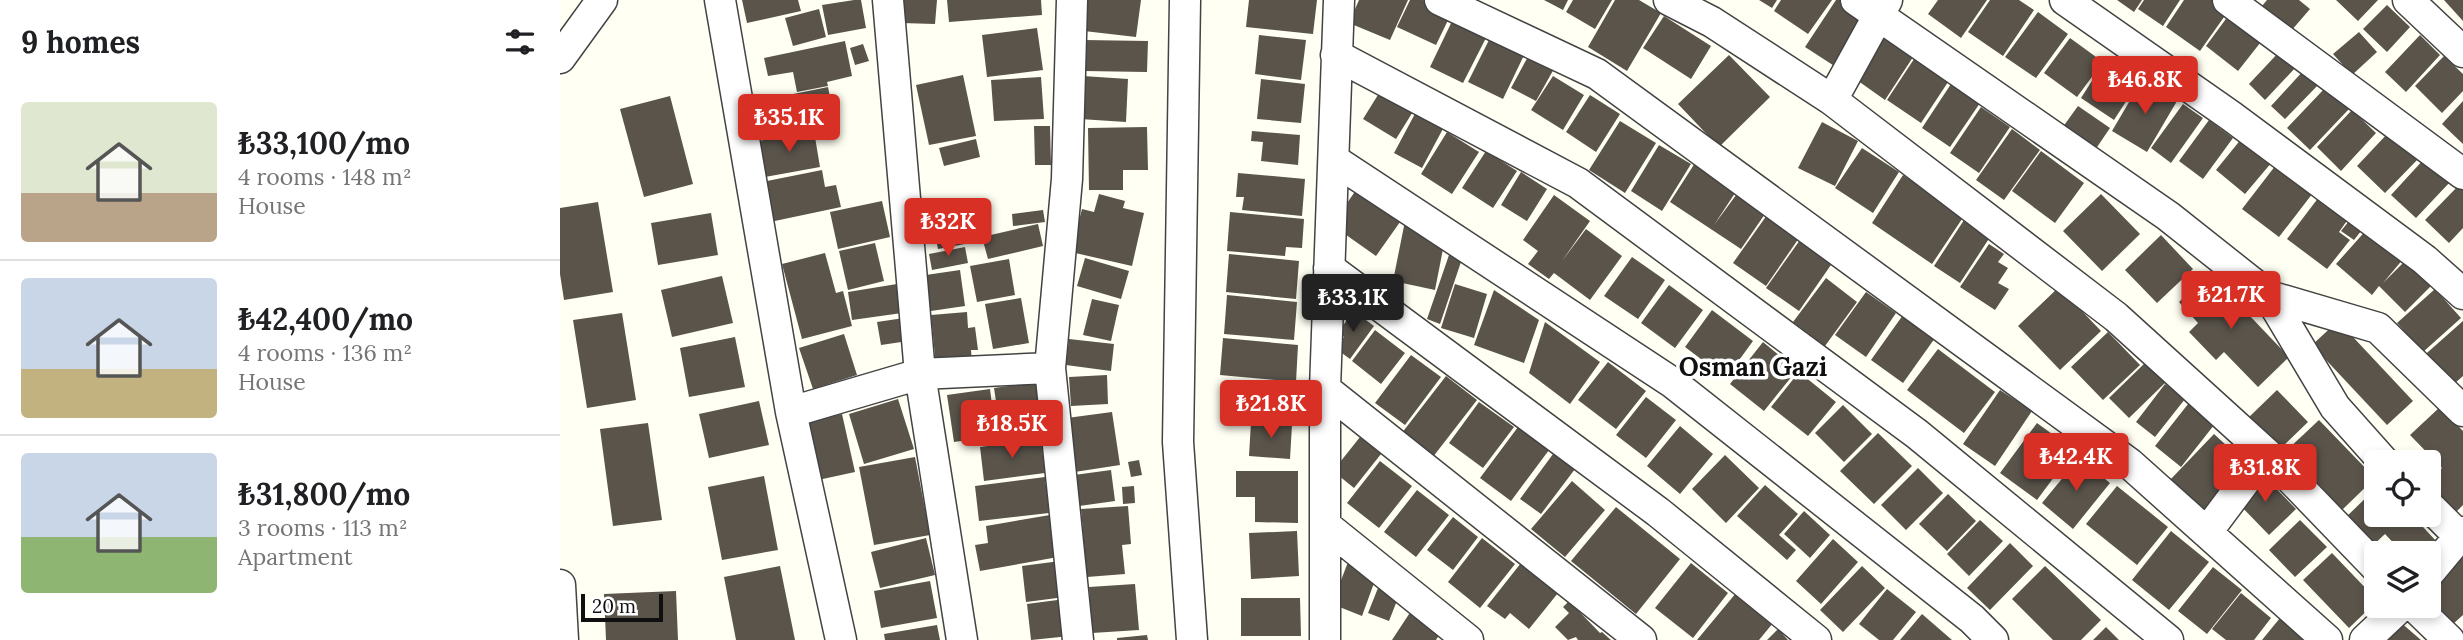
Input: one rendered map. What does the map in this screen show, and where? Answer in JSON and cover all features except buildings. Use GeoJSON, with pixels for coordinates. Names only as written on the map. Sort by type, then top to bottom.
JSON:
{"type":"FeatureCollection","features":[{"type":"Feature","properties":{"kind":"street"},"geometry":{"type":"LineString","coordinates":[[560,58],[602,0]]}},
{"type":"Feature","properties":{"kind":"street"},"geometry":{"type":"LineString","coordinates":[[720,0],[791,412],[841,640]]}},
{"type":"Feature","properties":{"kind":"street"},"geometry":{"type":"LineString","coordinates":[[888,0],[920,374],[962,640]]}},
{"type":"Feature","properties":{"kind":"street"},"geometry":{"type":"LineString","coordinates":[[1072,0],[1067,179],[1050,368],[1078,640]]}},
{"type":"Feature","properties":{"kind":"street"},"geometry":{"type":"LineString","coordinates":[[1185,0],[1178,442],[1192,640]]}},
{"type":"Feature","properties":{"kind":"street"},"geometry":{"type":"LineString","coordinates":[[1325,640],[1325,389],[1339,0]]}},
{"type":"Feature","properties":{"kind":"street"},"geometry":{"type":"LineString","coordinates":[[1440,0],[1597,74],[2129,463],[2327,640]]}},
{"type":"Feature","properties":{"kind":"street"},"geometry":{"type":"LineString","coordinates":[[1669,0],[1712,22],[1832,100],[2116,317],[2266,453],[2364,555]]}},
{"type":"Feature","properties":{"kind":"street"},"geometry":{"type":"LineString","coordinates":[[2065,0],[2253,132],[2425,260],[2463,294]]}},
{"type":"Feature","properties":{"kind":"street"},"geometry":{"type":"LineString","coordinates":[[2228,0],[2463,174]]}},
{"type":"Feature","properties":{"kind":"street"},"geometry":{"type":"LineString","coordinates":[[2408,0],[2463,52]]}},
{"type":"Feature","properties":{"kind":"street"},"geometry":{"type":"LineString","coordinates":[[1832,100],[1874,6],[2168,216],[2269,296],[2335,407],[2373,450]]}},
{"type":"Feature","properties":{"kind":"street"},"geometry":{"type":"LineString","coordinates":[[1336,55],[1578,183],[1917,434],[2168,640]]}},
{"type":"Feature","properties":{"kind":"street"},"geometry":{"type":"LineString","coordinates":[[1334,160],[1673,383],[1972,619],[1993,640]]}},
{"type":"Feature","properties":{"kind":"street"},"geometry":{"type":"LineString","coordinates":[[1329,268],[1658,512],[1815,640]]}},
{"type":"Feature","properties":{"kind":"street"},"geometry":{"type":"LineString","coordinates":[[2269,296],[2378,328],[2463,411]]}},
{"type":"Feature","properties":{"kind":"street"},"geometry":{"type":"LineString","coordinates":[[791,412],[920,374],[1050,368]]}},
{"type":"Feature","properties":{"kind":"street"},"geometry":{"type":"LineString","coordinates":[[1325,389],[1642,640]]}},
{"type":"Feature","properties":{"kind":"street"},"geometry":{"type":"LineString","coordinates":[[2207,532],[2266,453]]}},
{"type":"Feature","properties":{"kind":"street"},"geometry":{"type":"LineString","coordinates":[[2441,517],[2462,536],[2441,560]]}},
{"type":"Feature","properties":{"kind":"street"},"geometry":{"type":"LineString","coordinates":[[1325,525],[1468,640]]}},
{"type":"Feature","properties":{"kind":"street"},"geometry":{"type":"LineString","coordinates":[[560,585],[563,640]]}},
{"type":"Feature","properties":{"kind":"street"},"geometry":{"type":"LineString","coordinates":[[2365,640],[2388,618]]}},
{"type":"Feature","properties":{"kind":"street"},"geometry":{"type":"LineString","coordinates":[[2426,618],[2449,640]]}},
{"type":"Feature","properties":{"kind":"district","name":"Osman Gazi"},"geometry":{"type":"Point","coordinates":[1753,367]}}]}
